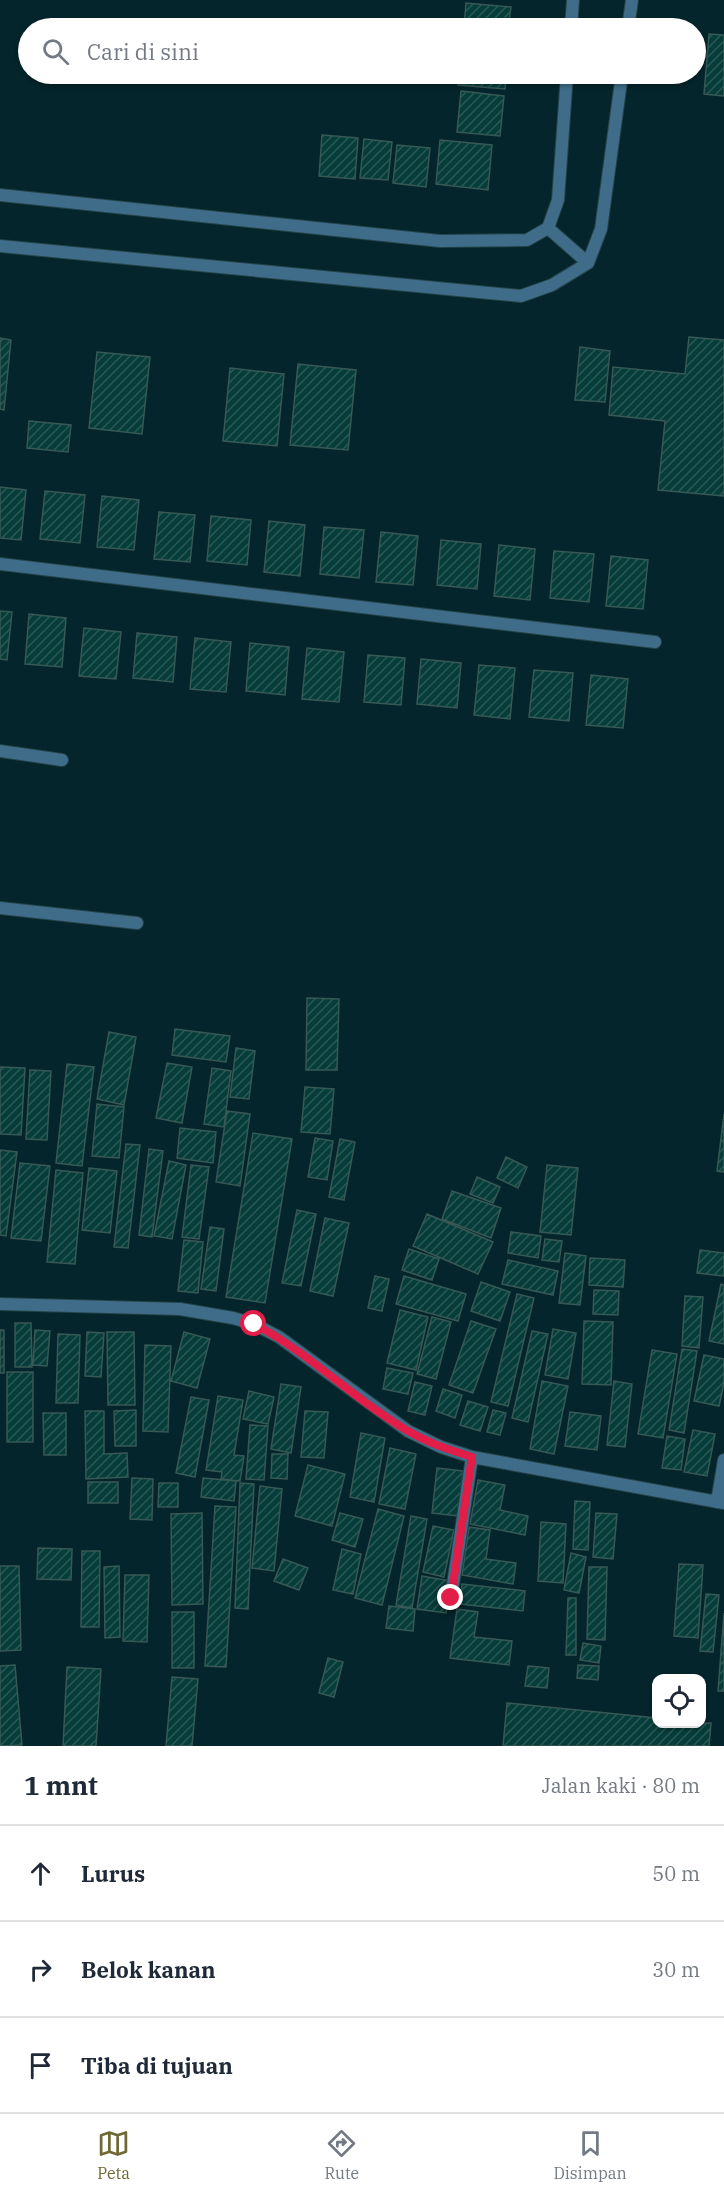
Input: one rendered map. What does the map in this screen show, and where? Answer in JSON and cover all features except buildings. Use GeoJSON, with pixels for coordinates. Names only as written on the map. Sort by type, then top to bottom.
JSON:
{"type":"FeatureCollection","features":[{"type":"Feature","properties":{"kind":"street"},"geometry":{"type":"LineString","coordinates":[[572,18],[573,0]]}},
{"type":"Feature","properties":{"kind":"street"},"geometry":{"type":"LineString","coordinates":[[629,18],[632,0]]}},
{"type":"Feature","properties":{"kind":"street"},"geometry":{"type":"LineString","coordinates":[[0,195],[440,241],[527,240],[548,228],[558,200],[566,84]]}},
{"type":"Feature","properties":{"kind":"street"},"geometry":{"type":"LineString","coordinates":[[0,246],[520,296],[552,285],[588,263],[601,229],[621,84]]}},
{"type":"Feature","properties":{"kind":"street"},"geometry":{"type":"LineString","coordinates":[[548,228],[588,263]]}},
{"type":"Feature","properties":{"kind":"street"},"geometry":{"type":"LineString","coordinates":[[0,564],[655,642]]}},
{"type":"Feature","properties":{"kind":"street"},"geometry":{"type":"LineString","coordinates":[[0,751],[62,760]]}},
{"type":"Feature","properties":{"kind":"street"},"geometry":{"type":"LineString","coordinates":[[0,908],[137,923]]}},
{"type":"Feature","properties":{"kind":"street"},"geometry":{"type":"LineString","coordinates":[[0,1304],[180,1309],[254,1324],[279,1337],[408,1431],[441,1447],[472,1457],[720,1503],[724,1460]]}},
{"type":"Feature","properties":{"kind":"street"},"geometry":{"type":"LineString","coordinates":[[451,1598],[472,1457]]}},
{"type":"Feature","properties":{"kind":"route"},"geometry":{"type":"LineString","coordinates":[[254,1324],[279,1337],[408,1431],[441,1447],[472,1457],[451,1598]]}}]}
